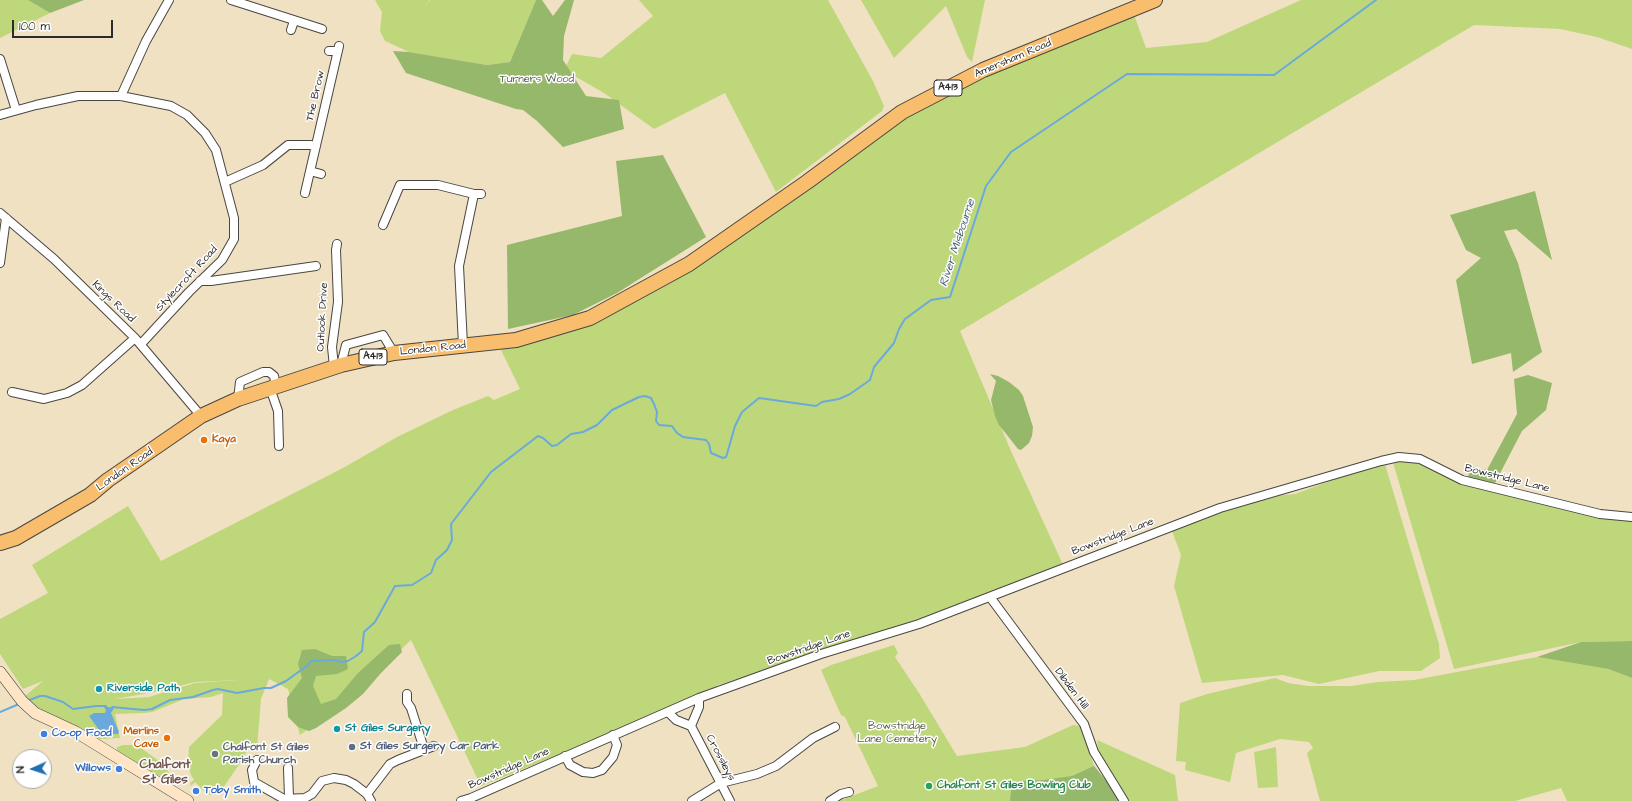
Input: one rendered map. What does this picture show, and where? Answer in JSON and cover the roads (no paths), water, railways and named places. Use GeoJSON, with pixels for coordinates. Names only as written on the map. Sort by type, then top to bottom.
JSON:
{"type":"FeatureCollection","features":[{"type":"Feature","properties":{"kind":"highway","name":"Amersham Road"},"geometry":{"type":"LineString","coordinates":[[761,214],[902,112],[983,70],[1130,5],[1155,0]]}},
{"type":"Feature","properties":{"kind":"highway","name":"London Road"},"geometry":{"type":"LineString","coordinates":[[0,543],[16,538],[90,495],[108,480],[201,416],[238,399],[273,386],[337,366],[394,353],[516,340],[590,318],[689,264],[761,214]]}},
{"type":"Feature","properties":{"kind":"street"},"geometry":{"type":"LineString","coordinates":[[121,96],[146,41],[169,0]]}},
{"type":"Feature","properties":{"kind":"street"},"geometry":{"type":"LineString","coordinates":[[231,0],[322,29]]}},
{"type":"Feature","properties":{"kind":"street"},"geometry":{"type":"LineString","coordinates":[[291,30],[294,21]]}},
{"type":"Feature","properties":{"kind":"street","name":"The Brow"},"geometry":{"type":"LineString","coordinates":[[305,193],[335,49]]}},
{"type":"Feature","properties":{"kind":"street"},"geometry":{"type":"LineString","coordinates":[[0,59],[16,110]]}},
{"type":"Feature","properties":{"kind":"street","name":"Stylecroft Road"},"geometry":{"type":"LineString","coordinates":[[0,115],[78,96],[121,96],[171,106],[187,115],[205,133],[216,150],[234,218],[234,239],[222,260],[138,341],[82,385],[67,393],[44,399],[12,392]]}},
{"type":"Feature","properties":{"kind":"street"},"geometry":{"type":"LineString","coordinates":[[225,182],[262,165],[288,146],[316,146]]}},
{"type":"Feature","properties":{"kind":"street"},"geometry":{"type":"LineString","coordinates":[[310,171],[321,174]]}},
{"type":"Feature","properties":{"kind":"street"},"geometry":{"type":"LineString","coordinates":[[384,225],[400,185],[438,185],[477,194],[459,266],[463,345]]}},
{"type":"Feature","properties":{"kind":"street"},"geometry":{"type":"LineString","coordinates":[[0,263],[3,216]]}},
{"type":"Feature","properties":{"kind":"street","name":"Kings Road"},"geometry":{"type":"LineString","coordinates":[[3,216],[58,263],[138,341],[201,416]]}},
{"type":"Feature","properties":{"kind":"street","name":"Outlook Drive"},"geometry":{"type":"LineString","coordinates":[[337,244],[338,302],[332,347],[337,366]]}},
{"type":"Feature","properties":{"kind":"street"},"geometry":{"type":"LineString","coordinates":[[200,281],[211,281],[316,266]]}},
{"type":"Feature","properties":{"kind":"street"},"geometry":{"type":"LineString","coordinates":[[337,366],[346,345],[383,335],[394,353]]}},
{"type":"Feature","properties":{"kind":"street"},"geometry":{"type":"LineString","coordinates":[[273,386],[278,411],[279,446]]}},
{"type":"Feature","properties":{"kind":"street","name":"Bowstridge Lane"},"geometry":{"type":"LineString","coordinates":[[461,801],[471,798],[699,698],[821,654],[919,624],[1220,508],[1399,457],[1420,459],[1462,480],[1600,514],[1632,517]]}},
{"type":"Feature","properties":{"kind":"street","name":"Dibden Hill"},"geometry":{"type":"LineString","coordinates":[[990,596],[1084,724],[1094,752],[1124,801]]}},
{"type":"Feature","properties":{"kind":"street"},"geometry":{"type":"LineString","coordinates":[[0,672],[24,704],[43,718],[76,732],[188,801]]}},
{"type":"Feature","properties":{"kind":"street"},"geometry":{"type":"LineString","coordinates":[[407,694],[408,702],[424,749]]}},
{"type":"Feature","properties":{"kind":"street"},"geometry":{"type":"LineString","coordinates":[[668,712],[676,720],[691,726],[699,707],[699,698]]}},
{"type":"Feature","properties":{"kind":"street","name":"Crossleys"},"geometry":{"type":"LineString","coordinates":[[691,726],[730,801]]}},
{"type":"Feature","properties":{"kind":"street"},"geometry":{"type":"LineString","coordinates":[[692,801],[721,783],[757,774],[776,766],[813,738],[835,727]]}},
{"type":"Feature","properties":{"kind":"street","name":"Bowstridge Lane"},"geometry":{"type":"LineString","coordinates":[[565,756],[570,765],[583,772],[593,773],[602,770],[613,757],[617,745],[613,735]]}},
{"type":"Feature","properties":{"kind":"street"},"geometry":{"type":"LineString","coordinates":[[257,760],[252,770],[254,782],[277,797],[284,799],[305,798],[312,794],[322,781],[334,778],[346,780],[361,789],[369,797],[390,764],[434,746]]}},
{"type":"Feature","properties":{"kind":"street"},"geometry":{"type":"LineString","coordinates":[[288,768],[289,798]]}},
{"type":"Feature","properties":{"kind":"street"},"geometry":{"type":"LineString","coordinates":[[830,801],[841,794],[849,792]]}},
{"type":"Feature","properties":{"kind":"water"},"geometry":{"type":"Polygon","coordinates":[[[103,706],[114,708],[111,713],[119,732],[118,734],[102,734],[89,716],[94,713],[105,713],[106,710],[103,706]]]}},
{"type":"Feature","properties":{"kind":"waterway","name":"River Misbourne"},"geometry":{"type":"LineString","coordinates":[[112,707],[144,710],[152,709],[170,700],[193,697],[218,689],[237,693],[271,688],[286,681],[308,665],[311,661],[334,660],[341,662],[348,661],[356,656],[362,651],[364,632],[375,622],[395,586],[412,585],[431,573],[436,560],[447,550],[452,540],[451,524],[491,472],[538,436],[543,438],[552,446],[557,445],[571,434],[583,432],[597,425],[612,410],[639,397],[645,396],[651,398],[654,404],[657,412],[656,421],[659,425],[672,426],[677,433],[683,437],[706,440],[709,444],[711,453],[723,458],[726,457],[735,426],[742,412],[759,398],[816,406],[822,402],[839,399],[850,394],[870,380],[874,367],[894,343],[899,329],[905,319],[931,300],[950,297],[986,186],[1011,152],[1127,74],[1274,75],[1376,0]]}},
{"type":"Feature","properties":{"kind":"waterway","name":"River Misbourne"},"geometry":{"type":"LineString","coordinates":[[27,701],[40,696],[45,696],[63,702],[73,709],[106,706]]}},
{"type":"Feature","properties":{"kind":"waterway","name":"River Misbourne"},"geometry":{"type":"LineString","coordinates":[[0,712],[19,704]]}},
{"type":"Feature","properties":{"kind":"place","name":"Kaya"},"geometry":{"type":"Point","coordinates":[204,440]}},
{"type":"Feature","properties":{"kind":"place","name":"Riverside Path"},"geometry":{"type":"Point","coordinates":[99,689]}},
{"type":"Feature","properties":{"kind":"place","name":"St Giles Surgery"},"geometry":{"type":"Point","coordinates":[337,729]}},
{"type":"Feature","properties":{"kind":"place","name":"Co-op Food"},"geometry":{"type":"Point","coordinates":[44,734]}},
{"type":"Feature","properties":{"kind":"place","name":"Merlins Cave"},"geometry":{"type":"Point","coordinates":[167,738]}},
{"type":"Feature","properties":{"kind":"place","name":"St Giles Surgery Car Park"},"geometry":{"type":"Point","coordinates":[352,747]}},
{"type":"Feature","properties":{"kind":"place","name":"Chalfont St Giles Parish Church"},"geometry":{"type":"Point","coordinates":[215,754]}},
{"type":"Feature","properties":{"kind":"place","name":"Willows"},"geometry":{"type":"Point","coordinates":[119,769]}},
{"type":"Feature","properties":{"kind":"place","name":"Chalfont St Giles Bowling Club"},"geometry":{"type":"Point","coordinates":[929,786]}},
{"type":"Feature","properties":{"kind":"place","name":"Toby Smith"},"geometry":{"type":"Point","coordinates":[196,791]}},
{"type":"Feature","properties":{"kind":"district","name":"Chalfont St Giles"},"geometry":{"type":"Point","coordinates":[165,772]}},
{"type":"Feature","properties":{"kind":"park label","name":"Turners Wood"},"geometry":{"type":"Point","coordinates":[537,80]}},
{"type":"Feature","properties":{"kind":"park label","name":"Bowstridge Lane Cemetery"},"geometry":{"type":"Point","coordinates":[897,733]}}]}
